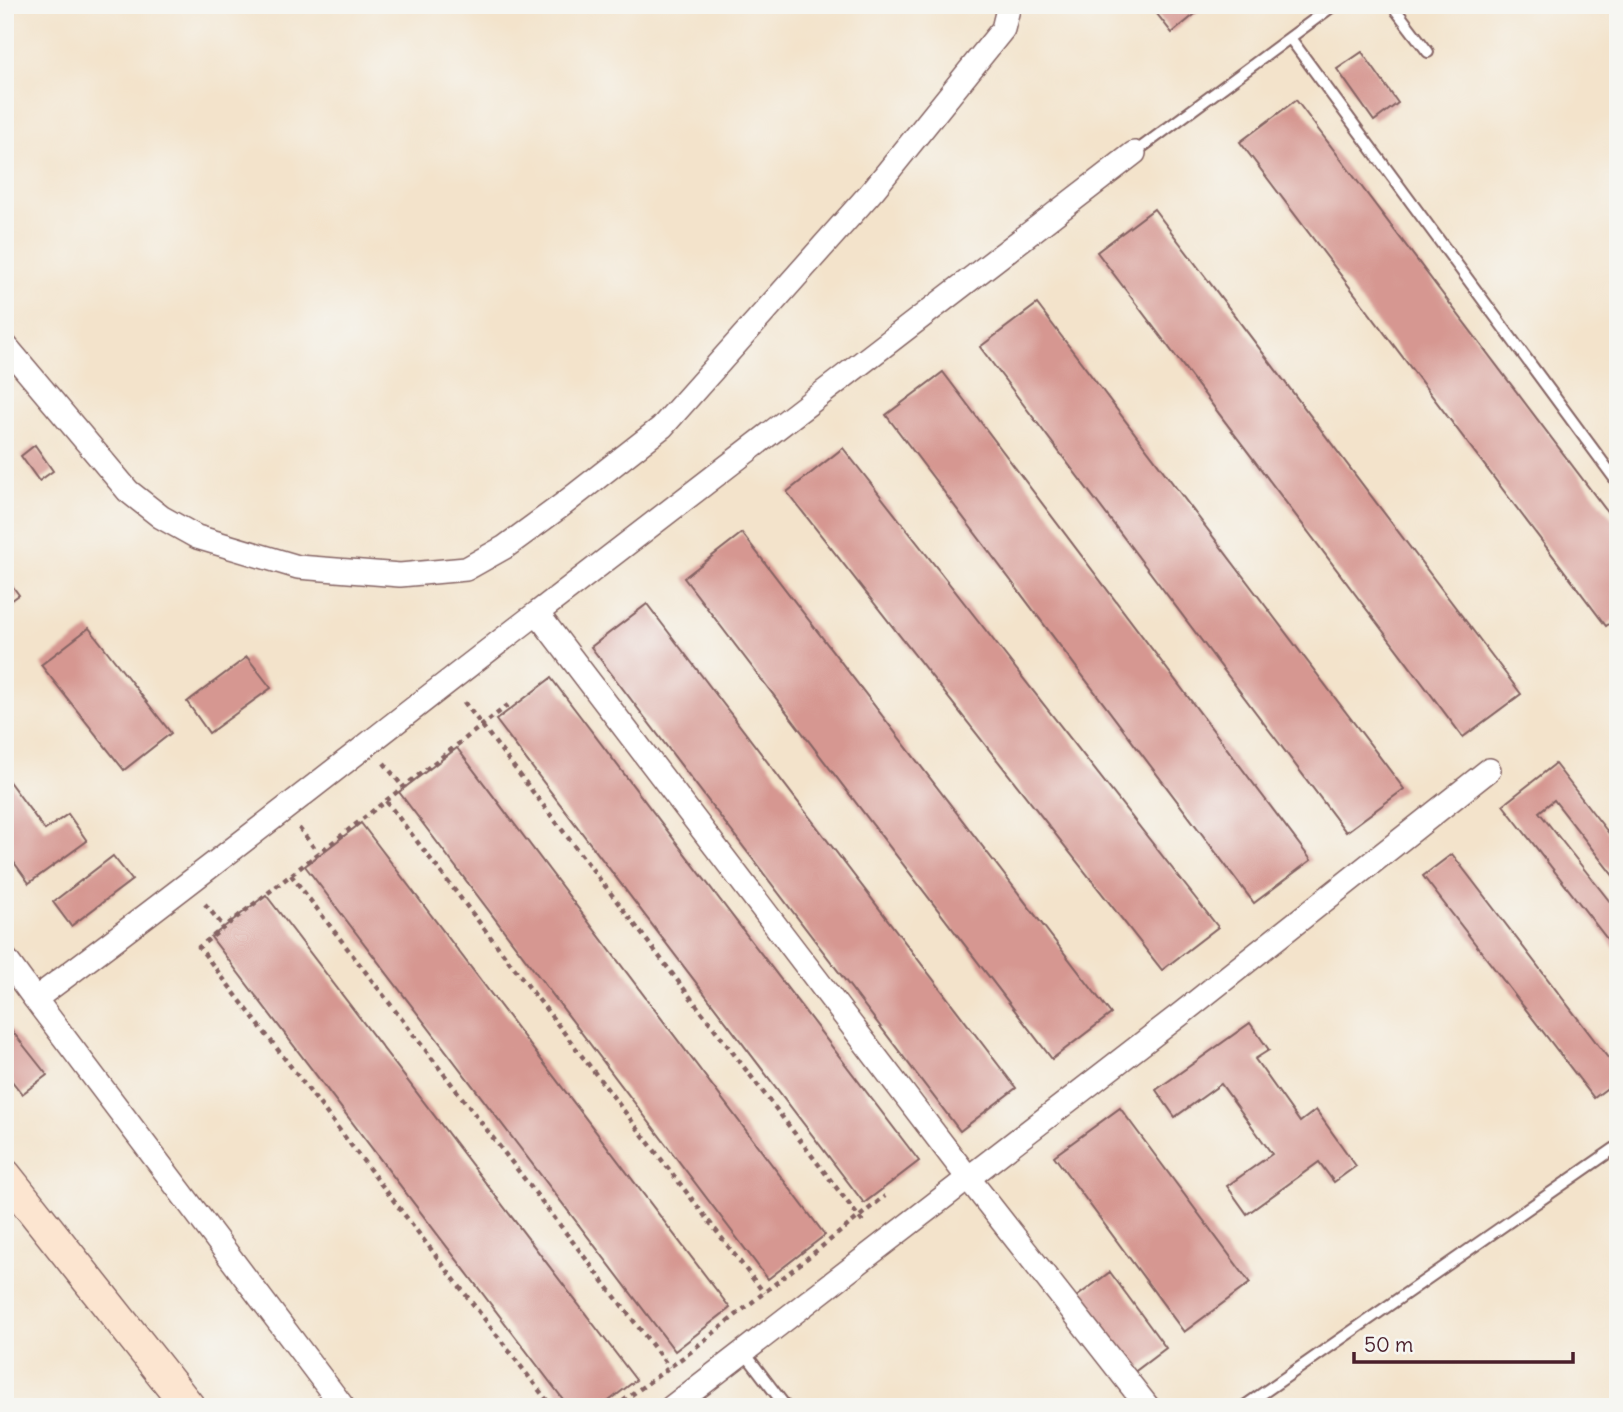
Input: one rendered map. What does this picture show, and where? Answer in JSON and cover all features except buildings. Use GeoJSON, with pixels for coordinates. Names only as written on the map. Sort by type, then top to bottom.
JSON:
{"type":"FeatureCollection","features":[{"type":"Feature","properties":{"kind":"main road"},"geometry":{"type":"LineString","coordinates":[[5,1175],[189,1407]]}},
{"type":"Feature","properties":{"kind":"street"},"geometry":{"type":"LineString","coordinates":[[5,345],[128,491],[161,517],[197,537],[298,567],[400,575],[466,569],[505,547],[662,427],[874,189],[1003,29],[1009,5]]}},
{"type":"Feature","properties":{"kind":"street"},"geometry":{"type":"LineString","coordinates":[[35,999],[189,885],[284,808],[1134,153]]}},
{"type":"Feature","properties":{"kind":"street"},"geometry":{"type":"LineString","coordinates":[[537,613],[969,1179],[1148,1407]]}},
{"type":"Feature","properties":{"kind":"street"},"geometry":{"type":"LineString","coordinates":[[672,1407],[969,1179],[1489,770]]}},
{"type":"Feature","properties":{"kind":"street"},"geometry":{"type":"LineString","coordinates":[[5,958],[343,1407]]}},
{"type":"Feature","properties":{"kind":"lane"},"geometry":{"type":"LineString","coordinates":[[1134,153],[1334,5]]}},
{"type":"Feature","properties":{"kind":"lane"},"geometry":{"type":"LineString","coordinates":[[1392,5],[1428,52]]}},
{"type":"Feature","properties":{"kind":"lane"},"geometry":{"type":"LineString","coordinates":[[1290,37],[1618,483]]}},
{"type":"Feature","properties":{"kind":"lane"},"geometry":{"type":"LineString","coordinates":[[1242,1407],[1618,1146]]}},
{"type":"Feature","properties":{"kind":"lane"},"geometry":{"type":"LineString","coordinates":[[744,1352],[786,1407]]}},
{"type":"Feature","properties":{"kind":"path"},"geometry":{"type":"LineString","coordinates":[[508,705],[199,947],[552,1407]]}},
{"type":"Feature","properties":{"kind":"path"},"geometry":{"type":"LineString","coordinates":[[483,725],[881,1245]]}},
{"type":"Feature","properties":{"kind":"path"},"geometry":{"type":"LineString","coordinates":[[386,801],[764,1293]]}},
{"type":"Feature","properties":{"kind":"path"},"geometry":{"type":"LineString","coordinates":[[291,874],[669,1367]]}},
{"type":"Feature","properties":{"kind":"path"},"geometry":{"type":"LineString","coordinates":[[189,885],[224,927]]}},
{"type":"Feature","properties":{"kind":"path"},"geometry":{"type":"LineString","coordinates":[[615,1407],[696,1347],[886,1196]]}},
{"type":"Feature","properties":{"kind":"path"},"geometry":{"type":"LineString","coordinates":[[696,1347],[716,1373]]}}]}
